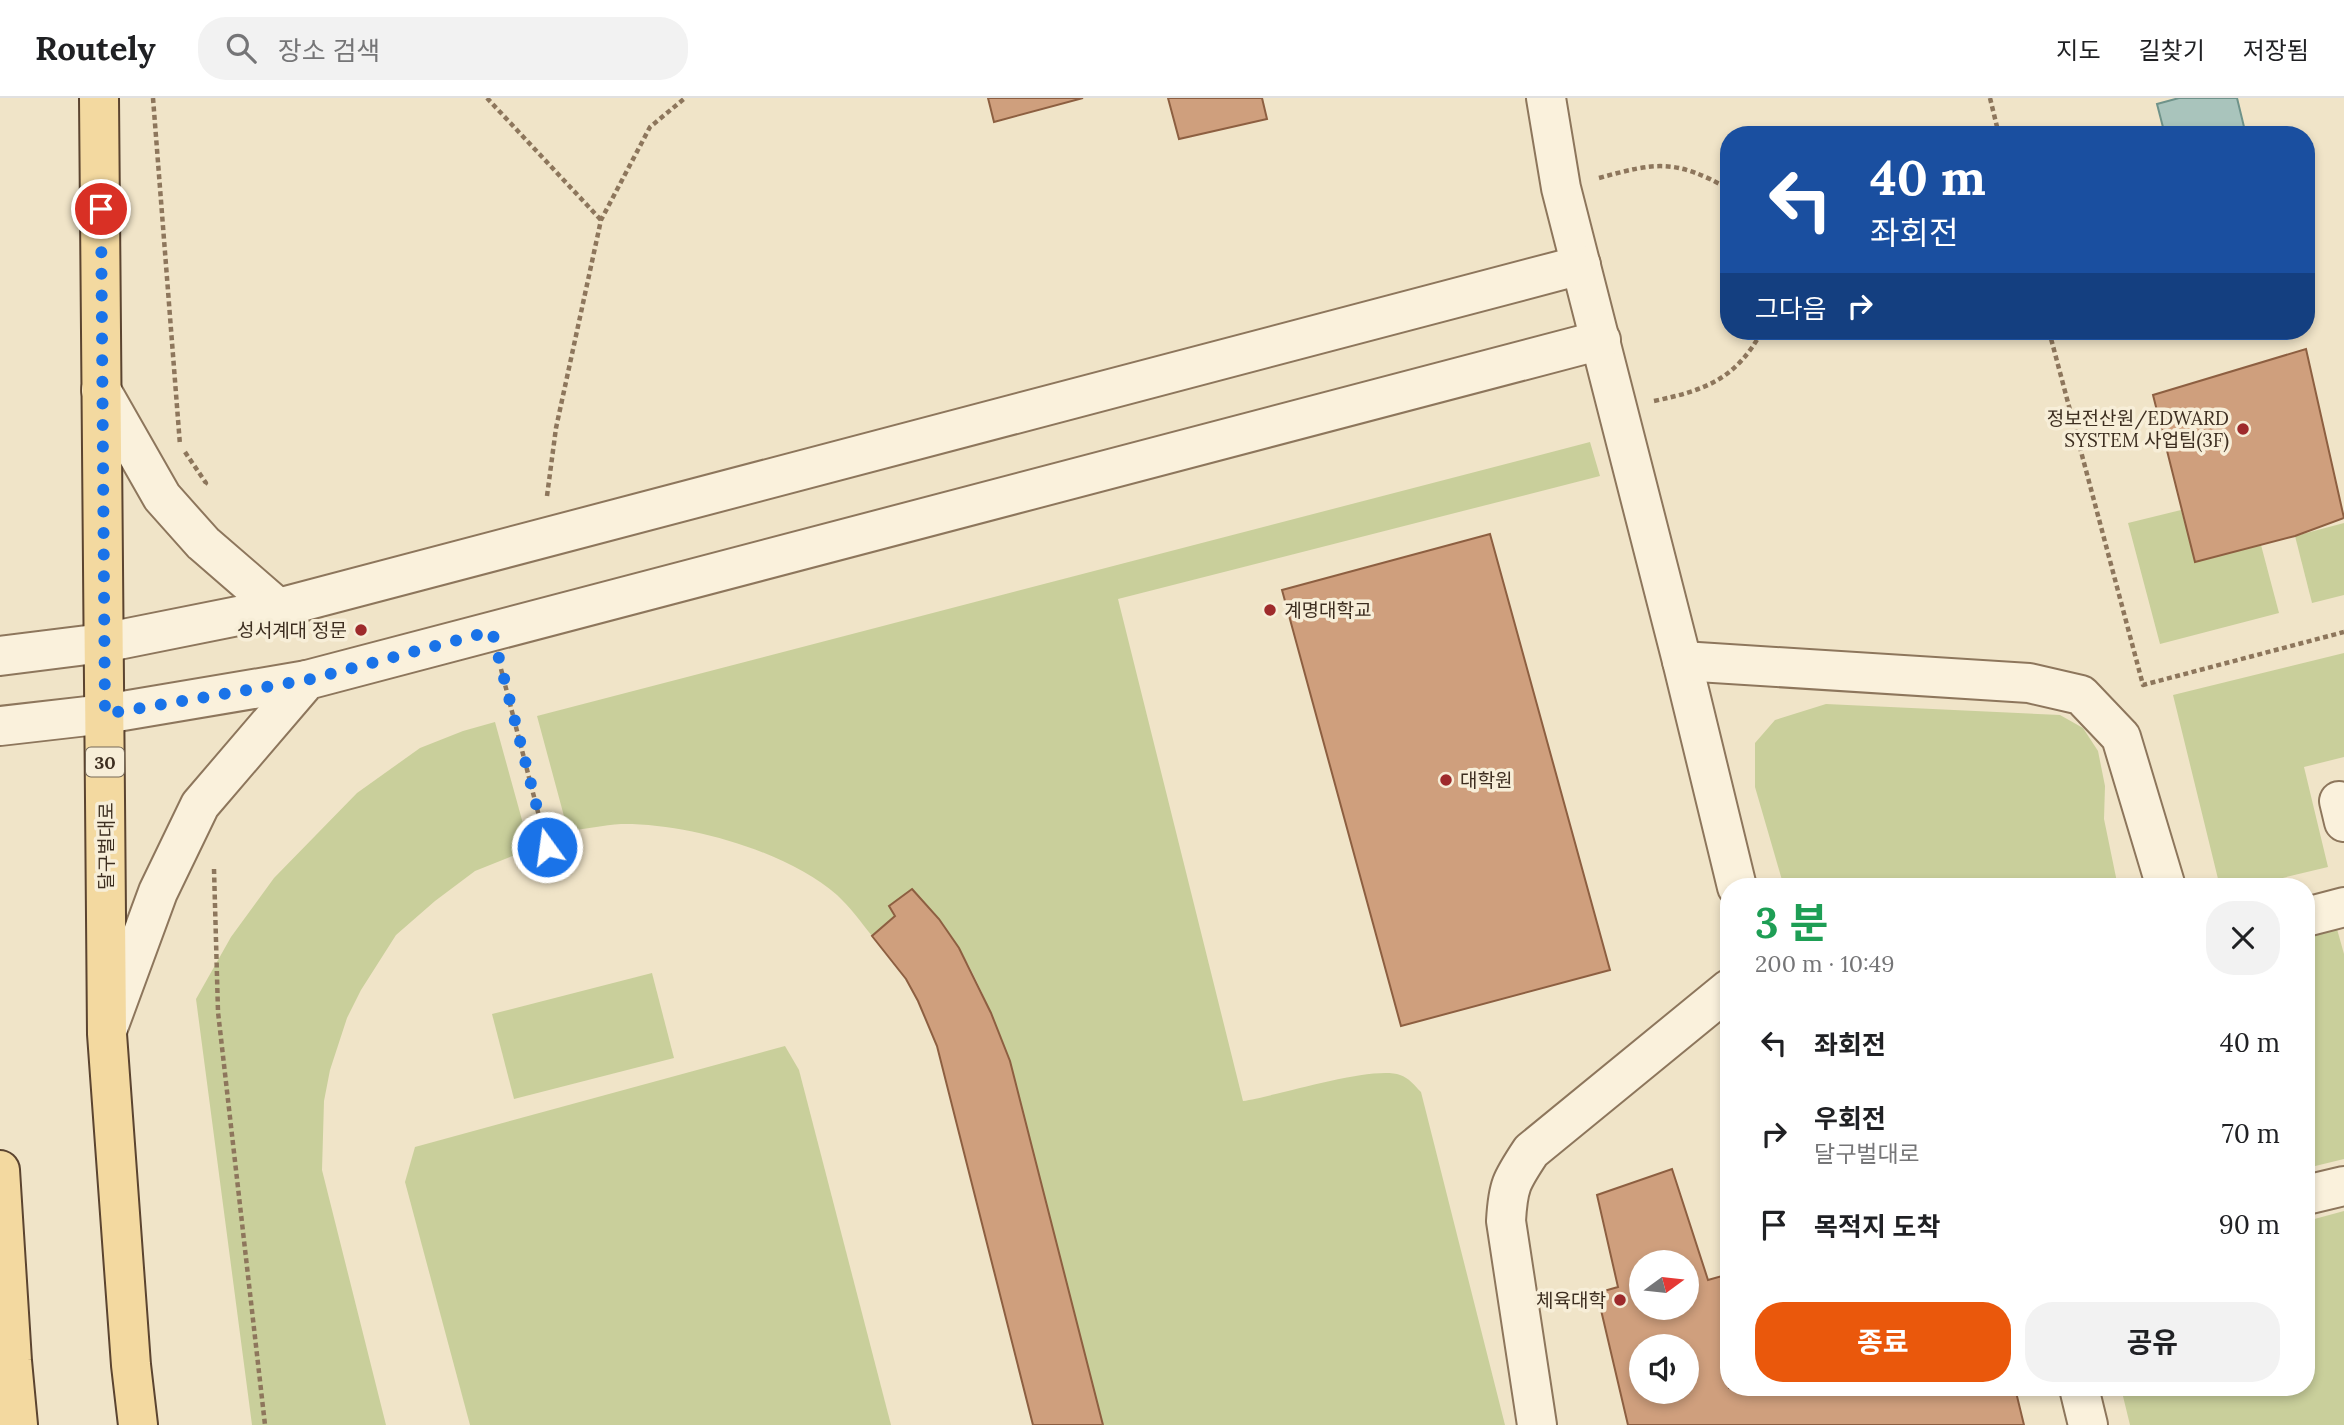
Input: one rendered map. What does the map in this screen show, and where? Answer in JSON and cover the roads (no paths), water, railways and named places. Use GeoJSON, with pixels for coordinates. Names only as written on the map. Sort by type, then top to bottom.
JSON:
{"type":"FeatureCollection","features":[{"type":"Feature","properties":{"kind":"main road","name":"달구벌대로"},"geometry":{"type":"LineString","coordinates":[[99,98],[107,1034],[131,1365],[138,1425]]}},
{"type":"Feature","properties":{"kind":"main road"},"geometry":{"type":"LineString","coordinates":[[0,1170],[18,1425]]}},
{"type":"Feature","properties":{"kind":"lane"},"geometry":{"type":"LineString","coordinates":[[1546,98],[1561,188],[1735,878]]}},
{"type":"Feature","properties":{"kind":"lane"},"geometry":{"type":"LineString","coordinates":[[0,656],[103,643],[278,608],[1581,265]]}},
{"type":"Feature","properties":{"kind":"lane"},"geometry":{"type":"LineString","coordinates":[[0,726],[105,714],[307,680],[1601,340]]}},
{"type":"Feature","properties":{"kind":"lane"},"geometry":{"type":"LineString","coordinates":[[101,390],[162,497],[203,543],[278,608]]}},
{"type":"Feature","properties":{"kind":"lane"},"geometry":{"type":"LineString","coordinates":[[1682,661],[2029,684],[2081,695],[2121,737],[2163,878]]}},
{"type":"Feature","properties":{"kind":"lane"},"geometry":{"type":"LineString","coordinates":[[107,1034],[158,892],[200,805],[307,680]]}},
{"type":"Feature","properties":{"kind":"lane"},"geometry":{"type":"LineString","coordinates":[[2315,915],[2344,907]]}},
{"type":"Feature","properties":{"kind":"lane"},"geometry":{"type":"LineString","coordinates":[[1537,1425],[1506,1222],[1507,1192],[1531,1152],[1720,996]]}},
{"type":"Feature","properties":{"kind":"lane"},"geometry":{"type":"LineString","coordinates":[[2315,1193],[2344,1186]]}},
{"type":"Feature","properties":{"kind":"lane"},"geometry":{"type":"LineString","coordinates":[[2081,1396],[2088,1425]]}},
{"type":"Feature","properties":{"kind":"water"},"geometry":{"type":"Polygon","coordinates":[[[2179,98],[2237,98],[2244,126],[2163,126],[2157,104],[2179,98]]]}},
{"type":"Feature","properties":{"kind":"place","name":"정보전산원/EDWARD SYSTEM 사업팀(3F)"},"geometry":{"type":"Point","coordinates":[2243,429]}},
{"type":"Feature","properties":{"kind":"place","name":"계명대학교"},"geometry":{"type":"Point","coordinates":[1270,610]}},
{"type":"Feature","properties":{"kind":"place","name":"성서계대 정문"},"geometry":{"type":"Point","coordinates":[361,630]}},
{"type":"Feature","properties":{"kind":"place","name":"대학원"},"geometry":{"type":"Point","coordinates":[1446,780]}},
{"type":"Feature","properties":{"kind":"place","name":"체육대학"},"geometry":{"type":"Point","coordinates":[1620,1300]}}]}
